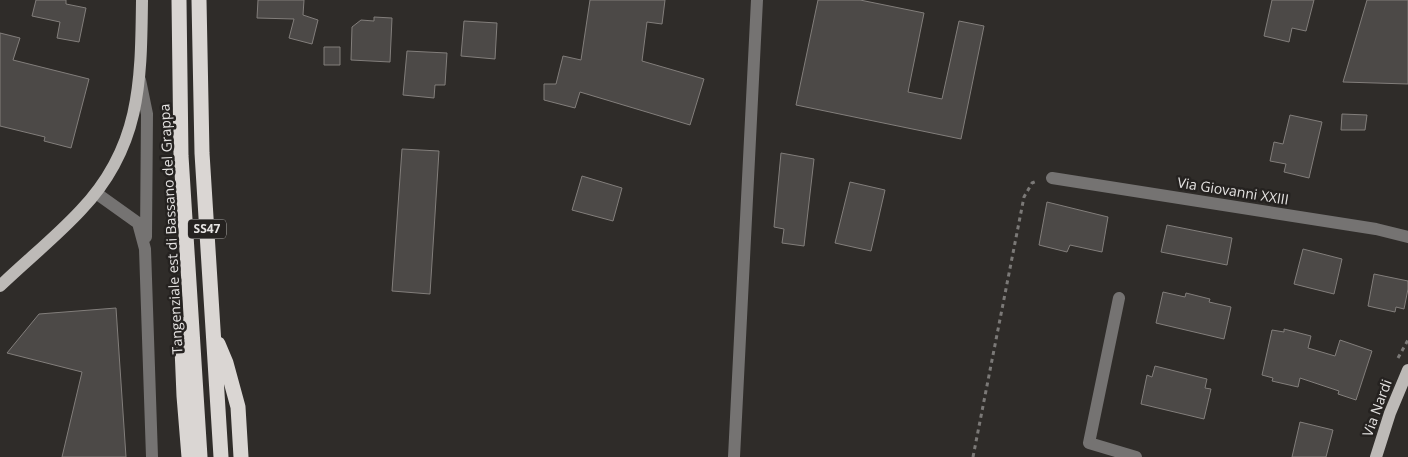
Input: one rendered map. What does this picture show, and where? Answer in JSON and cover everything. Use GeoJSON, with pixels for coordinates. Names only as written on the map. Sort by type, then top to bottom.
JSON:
{"type":"FeatureCollection","features":[{"type":"Feature","properties":{"kind":"highway","name":"Tangenziale est di Bassano del Grappa"},"geometry":{"type":"LineString","coordinates":[[179,0],[181,156],[200,457]]}},
{"type":"Feature","properties":{"kind":"highway","name":"SS47"},"geometry":{"type":"LineString","coordinates":[[198,0],[202,153],[222,457]]}},
{"type":"Feature","properties":{"kind":"highway"},"geometry":{"type":"LineString","coordinates":[[186,241],[182,252],[180,270],[180,306],[189,457]]}},
{"type":"Feature","properties":{"kind":"highway"},"geometry":{"type":"LineString","coordinates":[[213,332],[226,363],[238,407],[241,457]]}},
{"type":"Feature","properties":{"kind":"main road"},"geometry":{"type":"LineString","coordinates":[[0,286],[69,223],[96,193],[112,170],[125,144],[134,116],[140,80],[142,0]]}},
{"type":"Feature","properties":{"kind":"main road","name":"Via Nardi"},"geometry":{"type":"LineString","coordinates":[[1376,457],[1390,413],[1408,370]]}},
{"type":"Feature","properties":{"kind":"street"},"geometry":{"type":"LineString","coordinates":[[734,457],[757,0]]}},
{"type":"Feature","properties":{"kind":"street"},"geometry":{"type":"LineString","coordinates":[[140,80],[147,114],[145,249],[152,457]]}},
{"type":"Feature","properties":{"kind":"street","name":"Via Giovanni XXIII"},"geometry":{"type":"LineString","coordinates":[[1052,178],[1376,229],[1408,237]]}},
{"type":"Feature","properties":{"kind":"street"},"geometry":{"type":"LineString","coordinates":[[96,193],[138,223],[145,249]]}},
{"type":"Feature","properties":{"kind":"street"},"geometry":{"type":"LineString","coordinates":[[1119,298],[1090,443],[1136,457]]}},
{"type":"Feature","properties":{"kind":"path"},"geometry":{"type":"LineString","coordinates":[[973,457],[1024,197],[1032,183],[1052,178]]}},
{"type":"Feature","properties":{"kind":"building"},"geometry":{"type":"Polygon","coordinates":[[[36,0],[66,0],[66,4],[86,8],[79,42],[57,38],[60,22],[32,16],[36,0]]]}},
{"type":"Feature","properties":{"kind":"building"},"geometry":{"type":"Polygon","coordinates":[[[258,0],[304,0],[303,15],[318,20],[312,44],[289,38],[294,19],[257,18],[258,0]]]}},
{"type":"Feature","properties":{"kind":"building"},"geometry":{"type":"Polygon","coordinates":[[[590,0],[665,0],[662,24],[647,22],[642,61],[704,79],[690,125],[580,92],[575,108],[544,100],[544,84],[556,84],[563,56],[581,60],[590,0]]]}},
{"type":"Feature","properties":{"kind":"building"},"geometry":{"type":"Polygon","coordinates":[[[818,0],[860,0],[924,13],[908,92],[942,99],[959,21],[984,26],[961,139],[796,105],[818,0]]]}},
{"type":"Feature","properties":{"kind":"building"},"geometry":{"type":"Polygon","coordinates":[[[1272,0],[1314,0],[1306,31],[1292,28],[1289,42],[1264,36],[1272,0]]]}},
{"type":"Feature","properties":{"kind":"building"},"geometry":{"type":"Polygon","coordinates":[[[1367,0],[1408,0],[1408,84],[1343,82],[1367,0]]]}},
{"type":"Feature","properties":{"kind":"building"},"geometry":{"type":"Polygon","coordinates":[[[374,17],[392,18],[390,62],[351,60],[352,27],[361,20],[374,21],[374,17]]]}},
{"type":"Feature","properties":{"kind":"building"},"geometry":{"type":"Polygon","coordinates":[[[464,21],[497,23],[495,59],[461,56],[464,21]]]}},
{"type":"Feature","properties":{"kind":"building"},"geometry":{"type":"Polygon","coordinates":[[[0,33],[20,38],[13,60],[89,79],[71,148],[44,141],[45,137],[0,126],[0,33]]]}},
{"type":"Feature","properties":{"kind":"building"},"geometry":{"type":"Polygon","coordinates":[[[324,47],[340,47],[340,65],[324,65],[324,47]]]}},
{"type":"Feature","properties":{"kind":"building"},"geometry":{"type":"Polygon","coordinates":[[[407,51],[447,53],[445,85],[435,85],[434,98],[403,95],[407,51]]]}},
{"type":"Feature","properties":{"kind":"building"},"geometry":{"type":"Polygon","coordinates":[[[1342,114],[1367,115],[1365,130],[1341,130],[1342,114]]]}},
{"type":"Feature","properties":{"kind":"building"},"geometry":{"type":"Polygon","coordinates":[[[1290,115],[1322,122],[1309,178],[1284,172],[1286,164],[1270,161],[1274,142],[1283,144],[1290,115]]]}},
{"type":"Feature","properties":{"kind":"building"},"geometry":{"type":"Polygon","coordinates":[[[402,149],[439,151],[430,294],[392,291],[402,149]]]}},
{"type":"Feature","properties":{"kind":"building"},"geometry":{"type":"Polygon","coordinates":[[[781,153],[814,159],[804,246],[782,243],[784,229],[774,227],[781,153]]]}},
{"type":"Feature","properties":{"kind":"building"},"geometry":{"type":"Polygon","coordinates":[[[582,176],[622,188],[613,221],[572,210],[582,176]]]}},
{"type":"Feature","properties":{"kind":"building"},"geometry":{"type":"Polygon","coordinates":[[[850,182],[885,190],[871,251],[835,243],[850,182]]]}},
{"type":"Feature","properties":{"kind":"building"},"geometry":{"type":"Polygon","coordinates":[[[1047,202],[1108,217],[1102,252],[1070,245],[1067,252],[1039,245],[1047,202]]]}},
{"type":"Feature","properties":{"kind":"building"},"geometry":{"type":"Polygon","coordinates":[[[1167,225],[1232,238],[1227,265],[1161,252],[1167,225]]]}},
{"type":"Feature","properties":{"kind":"building"},"geometry":{"type":"Polygon","coordinates":[[[1303,249],[1342,259],[1334,294],[1294,284],[1303,249]]]}},
{"type":"Feature","properties":{"kind":"building"},"geometry":{"type":"Polygon","coordinates":[[[1374,274],[1408,281],[1404,309],[1396,307],[1395,312],[1368,306],[1374,274]]]}},
{"type":"Feature","properties":{"kind":"building"},"geometry":{"type":"Polygon","coordinates":[[[1163,292],[1185,297],[1186,293],[1210,299],[1209,302],[1231,307],[1224,339],[1156,323],[1163,292]]]}},
{"type":"Feature","properties":{"kind":"building"},"geometry":{"type":"Polygon","coordinates":[[[116,308],[126,457],[62,457],[82,372],[7,353],[39,314],[116,308]]]}},
{"type":"Feature","properties":{"kind":"building"},"geometry":{"type":"Polygon","coordinates":[[[1284,329],[1311,336],[1308,348],[1335,356],[1340,340],[1372,351],[1356,400],[1338,394],[1339,391],[1300,378],[1298,387],[1272,381],[1273,378],[1262,375],[1272,330],[1284,332],[1284,329]]]}},
{"type":"Feature","properties":{"kind":"building"},"geometry":{"type":"Polygon","coordinates":[[[1155,366],[1207,379],[1205,388],[1211,389],[1204,419],[1141,404],[1147,375],[1152,377],[1155,366]]]}},
{"type":"Feature","properties":{"kind":"building"},"geometry":{"type":"Polygon","coordinates":[[[1300,422],[1333,430],[1326,457],[1292,457],[1300,422]]]}}]}
